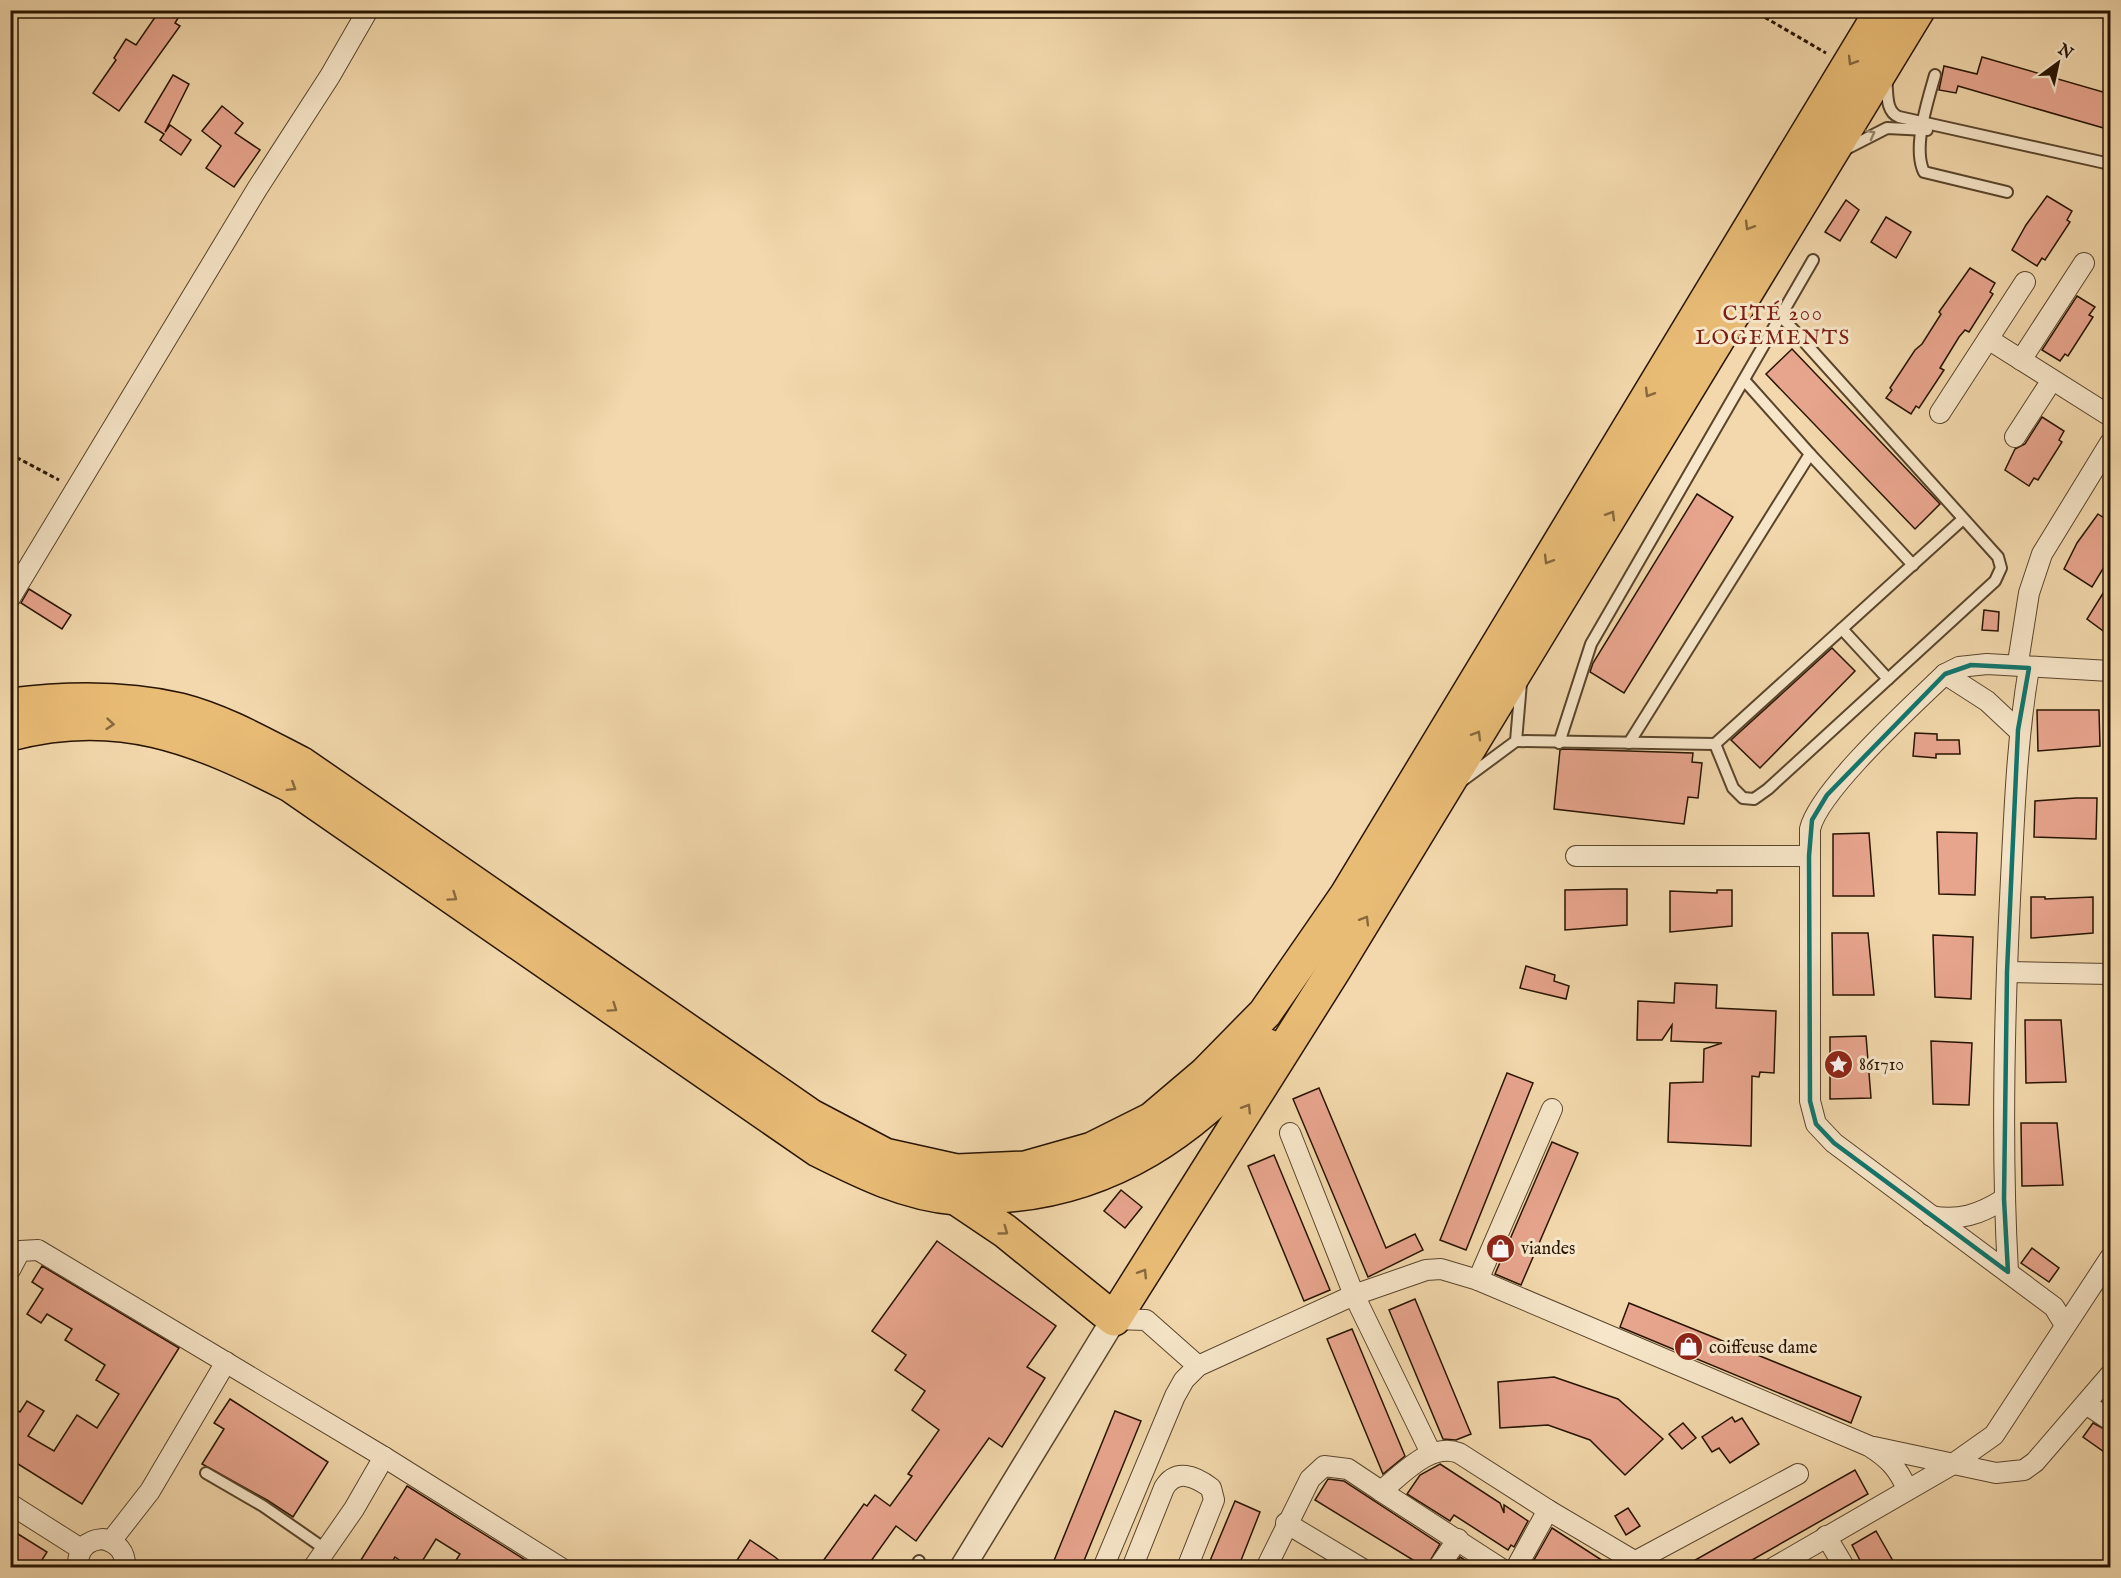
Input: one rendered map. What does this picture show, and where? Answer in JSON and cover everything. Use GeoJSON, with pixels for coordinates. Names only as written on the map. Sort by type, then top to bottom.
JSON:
{"type":"FeatureCollection","features":[{"type":"Feature","properties":{"kind":"highway"},"geometry":{"type":"LineString","coordinates":[[10,705],[117,700],[180,710],[242,733],[272,748],[312,771],[811,1116],[885,1155],[957,1171],[1025,1168],[1092,1149],[1152,1119],[1205,1074],[1265,1013],[1346,896],[1797,147],[1882,10]]}},
{"type":"Feature","properties":{"kind":"highway"},"geometry":{"type":"LineString","coordinates":[[956,1198],[1005,1231],[1113,1319],[1334,970],[1918,10]]}},
{"type":"Feature","properties":{"kind":"highway"},"geometry":{"type":"LineString","coordinates":[[10,734],[38,727],[83,722],[104,723],[148,727],[224,752],[290,785],[818,1150],[882,1181],[956,1198],[1012,1195],[1064,1187],[1127,1164],[1185,1129],[1251,1067],[1334,970]]}},
{"type":"Feature","properties":{"kind":"street"},"geometry":{"type":"LineString","coordinates":[[10,598],[368,10]]}},
{"type":"Feature","properties":{"kind":"street"},"geometry":{"type":"LineString","coordinates":[[2021,360],[2084,264]]}},
{"type":"Feature","properties":{"kind":"street"},"geometry":{"type":"LineString","coordinates":[[1940,413],[2025,282]]}},
{"type":"Feature","properties":{"kind":"street"},"geometry":{"type":"LineString","coordinates":[[1988,339],[2110,416]]}},
{"type":"Feature","properties":{"kind":"street"},"geometry":{"type":"LineString","coordinates":[[2015,437],[2052,380]]}},
{"type":"Feature","properties":{"kind":"street"},"geometry":{"type":"LineString","coordinates":[[2008,1272],[2004,1199],[2007,972],[2018,730],[2030,592],[2042,554],[2110,443]]}},
{"type":"Feature","properties":{"kind":"street"},"geometry":{"type":"LineString","coordinates":[[2065,1325],[2054,1307],[1834,1143],[1816,1124],[1810,1101],[1809,856],[1812,820],[1827,795],[1945,674],[1959,666],[2024,662],[2110,671]]}},
{"type":"Feature","properties":{"kind":"street"},"geometry":{"type":"LineString","coordinates":[[1945,674],[1987,701],[2018,730]]}},
{"type":"Feature","properties":{"kind":"street"},"geometry":{"type":"LineString","coordinates":[[1576,856],[1809,856]]}},
{"type":"Feature","properties":{"kind":"street"},"geometry":{"type":"LineString","coordinates":[[2007,972],[2110,974]]}},
{"type":"Feature","properties":{"kind":"street"},"geometry":{"type":"LineString","coordinates":[[1478,1280],[1552,1109]]}},
{"type":"Feature","properties":{"kind":"street"},"geometry":{"type":"LineString","coordinates":[[1290,1132],[1354,1294],[1431,1453]]}},
{"type":"Feature","properties":{"kind":"street"},"geometry":{"type":"LineString","coordinates":[[1930,1216],[1952,1220],[1973,1215],[2004,1199]]}},
{"type":"Feature","properties":{"kind":"street"},"geometry":{"type":"LineString","coordinates":[[10,1270],[20,1251],[38,1250],[384,1457],[561,1568]]}},
{"type":"Feature","properties":{"kind":"street"},"geometry":{"type":"LineString","coordinates":[[1773,1568],[1953,1464],[1994,1435],[2110,1258]]}},
{"type":"Feature","properties":{"kind":"street"},"geometry":{"type":"LineString","coordinates":[[1103,1568],[1175,1396],[1184,1380],[1198,1366],[1354,1294],[1426,1270],[1441,1269],[1478,1280],[1869,1446],[1996,1473],[2024,1470],[2035,1462],[2110,1376]]}},
{"type":"Feature","properties":{"kind":"street"},"geometry":{"type":"LineString","coordinates":[[962,1568],[1113,1319],[1146,1320],[1198,1366]]}},
{"type":"Feature","properties":{"kind":"street"},"geometry":{"type":"LineString","coordinates":[[111,1541],[150,1491],[226,1362]]}},
{"type":"Feature","properties":{"kind":"street"},"geometry":{"type":"LineString","coordinates":[[2086,1404],[2110,1420]]}},
{"type":"Feature","properties":{"kind":"street"},"geometry":{"type":"LineString","coordinates":[[1869,1446],[1899,1470],[1907,1489]]}},
{"type":"Feature","properties":{"kind":"street"},"geometry":{"type":"LineString","coordinates":[[1381,1491],[1431,1453],[1444,1449],[1459,1453],[1548,1510],[1641,1564],[1798,1474]]}},
{"type":"Feature","properties":{"kind":"street"},"geometry":{"type":"LineString","coordinates":[[313,1568],[354,1509],[384,1457]]}},
{"type":"Feature","properties":{"kind":"street"},"geometry":{"type":"LineString","coordinates":[[1266,1568],[1286,1523],[1310,1479],[1324,1466],[1348,1469],[1500,1568]]}},
{"type":"Feature","properties":{"kind":"street"},"geometry":{"type":"LineString","coordinates":[[1132,1568],[1164,1488],[1170,1478],[1181,1474],[1201,1480],[1211,1488],[1214,1500],[1187,1568]]}},
{"type":"Feature","properties":{"kind":"street"},"geometry":{"type":"LineString","coordinates":[[10,1504],[80,1558],[95,1539],[111,1541],[123,1553],[125,1568]]}},
{"type":"Feature","properties":{"kind":"street"},"geometry":{"type":"LineString","coordinates":[[1515,1568],[1548,1510]]}},
{"type":"Feature","properties":{"kind":"street"},"geometry":{"type":"LineString","coordinates":[[1286,1523],[1361,1568]]}},
{"type":"Feature","properties":{"kind":"street"},"geometry":{"type":"LineString","coordinates":[[1826,1536],[1845,1568]]}},
{"type":"Feature","properties":{"kind":"street"},"geometry":{"type":"LineString","coordinates":[[1438,1568],[1458,1539]]}},
{"type":"Feature","properties":{"kind":"lane"},"geometry":{"type":"LineString","coordinates":[[1885,64],[1889,107],[1893,115],[1923,126]]}},
{"type":"Feature","properties":{"kind":"lane"},"geometry":{"type":"LineString","coordinates":[[1935,75],[1923,126],[1920,164],[1924,172],[2007,192]]}},
{"type":"Feature","properties":{"kind":"lane"},"geometry":{"type":"LineString","coordinates":[[1826,161],[1876,131],[1923,126],[2110,164]]}},
{"type":"Feature","properties":{"kind":"lane"},"geometry":{"type":"LineString","coordinates":[[1559,743],[1591,644],[1813,261]]}},
{"type":"Feature","properties":{"kind":"lane"},"geometry":{"type":"LineString","coordinates":[[1715,744],[1733,788],[1743,798],[1754,799],[1768,789],[1995,581],[2001,568],[1998,557],[1781,316]]}},
{"type":"Feature","properties":{"kind":"lane"},"geometry":{"type":"LineString","coordinates":[[1744,380],[1912,565]]}},
{"type":"Feature","properties":{"kind":"lane"},"geometry":{"type":"LineString","coordinates":[[1629,743],[1810,454]]}},
{"type":"Feature","properties":{"kind":"lane"},"geometry":{"type":"LineString","coordinates":[[1438,799],[1516,741],[1715,744],[1963,519]]}},
{"type":"Feature","properties":{"kind":"lane"},"geometry":{"type":"LineString","coordinates":[[1842,628],[1888,679]]}},
{"type":"Feature","properties":{"kind":"lane"},"geometry":{"type":"LineString","coordinates":[[1516,741],[1523,660]]}},
{"type":"Feature","properties":{"kind":"lane"},"geometry":{"type":"LineString","coordinates":[[206,1473],[263,1506],[325,1549]]}},
{"type":"Feature","properties":{"kind":"path"},"geometry":{"type":"LineString","coordinates":[[1752,10],[1849,66]]}},
{"type":"Feature","properties":{"kind":"path"},"geometry":{"type":"LineString","coordinates":[[10,454],[76,489]]}},
{"type":"Feature","properties":{"kind":"highlighted area"},"geometry":{"type":"Polygon","coordinates":[[[1971,665],[2029,668],[2018,730],[2007,972],[2004,1199],[2008,1272],[1834,1143],[1816,1124],[1810,1101],[1809,856],[1812,820],[1827,795],[1945,674],[1971,665]]]}},
{"type":"Feature","properties":{"kind":"building"},"geometry":{"type":"Polygon","coordinates":[[[160,10],[183,10],[175,23],[180,26],[119,111],[93,93],[116,60],[114,58],[126,39],[136,45],[160,10]]]}},
{"type":"Feature","properties":{"kind":"building"},"geometry":{"type":"Polygon","coordinates":[[[1982,57],[2110,94],[2110,117],[2107,129],[1958,86],[1956,93],[1939,90],[1944,66],[1977,74],[1982,57]]]}},
{"type":"Feature","properties":{"kind":"building"},"geometry":{"type":"Polygon","coordinates":[[[173,75],[189,84],[165,132],[170,125],[191,140],[181,155],[160,140],[164,134],[145,122],[173,75]]]}},
{"type":"Feature","properties":{"kind":"building"},"geometry":{"type":"Polygon","coordinates":[[[222,106],[243,123],[235,133],[260,150],[234,187],[206,168],[221,146],[202,131],[222,106]]]}},
{"type":"Feature","properties":{"kind":"building"},"geometry":{"type":"Polygon","coordinates":[[[2047,196],[2072,211],[2067,220],[2070,222],[2045,260],[2042,258],[2037,266],[2012,250],[2026,225],[2047,196]]]}},
{"type":"Feature","properties":{"kind":"building"},"geometry":{"type":"Polygon","coordinates":[[[1846,200],[1859,210],[1840,241],[1825,232],[1846,200]]]}},
{"type":"Feature","properties":{"kind":"building"},"geometry":{"type":"Polygon","coordinates":[[[1886,217],[1911,232],[1896,258],[1871,242],[1886,217]]]}},
{"type":"Feature","properties":{"kind":"building"},"geometry":{"type":"Polygon","coordinates":[[[1970,268],[1995,283],[1990,292],[1993,294],[1969,332],[1965,330],[1959,337],[1940,368],[1944,370],[1919,408],[1916,406],[1911,414],[1886,398],[1892,390],[1890,388],[1915,350],[1922,344],[1941,314],[1939,312],[1970,268]]]}},
{"type":"Feature","properties":{"kind":"building"},"geometry":{"type":"Polygon","coordinates":[[[2077,296],[2095,307],[2089,315],[2093,317],[2068,356],[2065,354],[2060,361],[2042,350],[2077,296]]]}},
{"type":"Feature","properties":{"kind":"building"},"geometry":{"type":"Polygon","coordinates":[[[1792,349],[1940,504],[1915,529],[1766,374],[1792,349]]]}},
{"type":"Feature","properties":{"kind":"building"},"geometry":{"type":"Polygon","coordinates":[[[2042,417],[2064,431],[2059,440],[2062,442],[2038,480],[2034,478],[2029,486],[2005,470],[2015,449],[2025,444],[2042,417]]]}},
{"type":"Feature","properties":{"kind":"building"},"geometry":{"type":"Polygon","coordinates":[[[1697,494],[1733,517],[1624,693],[1590,672],[1593,663],[1697,494]]]}},
{"type":"Feature","properties":{"kind":"building"},"geometry":{"type":"Polygon","coordinates":[[[2098,514],[2110,522],[2110,557],[2092,587],[2064,569],[2077,543],[2098,514]]]}},
{"type":"Feature","properties":{"kind":"building"},"geometry":{"type":"Polygon","coordinates":[[[2110,582],[2110,636],[2087,619],[2110,582]]]}},
{"type":"Feature","properties":{"kind":"building"},"geometry":{"type":"Polygon","coordinates":[[[29,589],[71,615],[62,629],[21,603],[29,589]]]}},
{"type":"Feature","properties":{"kind":"building"},"geometry":{"type":"Polygon","coordinates":[[[1984,610],[1999,612],[1998,631],[1982,630],[1984,610]]]}},
{"type":"Feature","properties":{"kind":"building"},"geometry":{"type":"Polygon","coordinates":[[[1832,648],[1855,671],[1760,768],[1731,740],[1832,648]]]}},
{"type":"Feature","properties":{"kind":"building"},"geometry":{"type":"Polygon","coordinates":[[[2037,710],[2099,710],[2100,746],[2038,751],[2037,710]]]}},
{"type":"Feature","properties":{"kind":"building"},"geometry":{"type":"Polygon","coordinates":[[[1915,733],[1937,734],[1937,740],[1959,740],[1960,754],[1936,754],[1936,758],[1913,756],[1915,733]]]}},
{"type":"Feature","properties":{"kind":"building"},"geometry":{"type":"Polygon","coordinates":[[[1560,750],[1693,753],[1692,762],[1702,763],[1698,798],[1688,797],[1684,824],[1554,809],[1560,750]]]}},
{"type":"Feature","properties":{"kind":"building"},"geometry":{"type":"Polygon","coordinates":[[[2097,798],[2096,839],[2034,837],[2035,801],[2097,798]]]}},
{"type":"Feature","properties":{"kind":"building"},"geometry":{"type":"Polygon","coordinates":[[[1937,832],[1977,833],[1975,895],[1939,894],[1937,832]]]}},
{"type":"Feature","properties":{"kind":"building"},"geometry":{"type":"Polygon","coordinates":[[[1869,833],[1874,896],[1833,896],[1833,834],[1869,833]]]}},
{"type":"Feature","properties":{"kind":"building"},"geometry":{"type":"Polygon","coordinates":[[[1627,889],[1627,925],[1565,930],[1565,890],[1627,889]]]}},
{"type":"Feature","properties":{"kind":"building"},"geometry":{"type":"Polygon","coordinates":[[[1717,890],[1732,890],[1732,926],[1670,932],[1670,891],[1717,893],[1717,890]]]}},
{"type":"Feature","properties":{"kind":"building"},"geometry":{"type":"Polygon","coordinates":[[[2031,897],[2045,897],[2045,899],[2093,897],[2093,933],[2031,938],[2031,897]]]}},
{"type":"Feature","properties":{"kind":"building"},"geometry":{"type":"Polygon","coordinates":[[[1832,933],[1868,933],[1874,995],[1833,995],[1832,933]]]}},
{"type":"Feature","properties":{"kind":"building"},"geometry":{"type":"Polygon","coordinates":[[[1933,935],[1973,937],[1971,999],[1935,997],[1933,935]]]}},
{"type":"Feature","properties":{"kind":"building"},"geometry":{"type":"Polygon","coordinates":[[[1526,966],[1555,975],[1554,981],[1569,986],[1566,999],[1520,988],[1526,966]]]}},
{"type":"Feature","properties":{"kind":"building"},"geometry":{"type":"Polygon","coordinates":[[[1675,983],[1717,985],[1716,1008],[1776,1011],[1774,1073],[1760,1072],[1759,1077],[1752,1076],[1751,1146],[1668,1142],[1670,1083],[1703,1082],[1704,1049],[1722,1043],[1671,1041],[1672,1025],[1662,1040],[1637,1040],[1638,1001],[1674,1003],[1675,983]]]}},
{"type":"Feature","properties":{"kind":"building"},"geometry":{"type":"Polygon","coordinates":[[[2025,1020],[2061,1020],[2066,1082],[2026,1083],[2025,1020]]]}},
{"type":"Feature","properties":{"kind":"building"},"geometry":{"type":"Polygon","coordinates":[[[1866,1036],[1871,1098],[1830,1099],[1830,1037],[1866,1036]]]}},
{"type":"Feature","properties":{"kind":"building"},"geometry":{"type":"Polygon","coordinates":[[[1931,1041],[1972,1043],[1969,1105],[1933,1104],[1931,1041]]]}},
{"type":"Feature","properties":{"kind":"building"},"geometry":{"type":"Polygon","coordinates":[[[1507,1073],[1533,1083],[1466,1250],[1440,1240],[1507,1073]]]}},
{"type":"Feature","properties":{"kind":"building"},"geometry":{"type":"Polygon","coordinates":[[[1319,1088],[1386,1248],[1415,1234],[1423,1250],[1368,1277],[1293,1099],[1319,1088]]]}},
{"type":"Feature","properties":{"kind":"building"},"geometry":{"type":"Polygon","coordinates":[[[2021,1123],[2057,1123],[2063,1185],[2022,1186],[2021,1123]]]}},
{"type":"Feature","properties":{"kind":"building"},"geometry":{"type":"Polygon","coordinates":[[[1552,1142],[1578,1153],[1521,1285],[1495,1274],[1552,1142]]]}},
{"type":"Feature","properties":{"kind":"building"},"geometry":{"type":"Polygon","coordinates":[[[1274,1155],[1330,1290],[1304,1301],[1248,1166],[1274,1155]]]}},
{"type":"Feature","properties":{"kind":"building"},"geometry":{"type":"Polygon","coordinates":[[[1121,1190],[1142,1207],[1125,1228],[1104,1211],[1121,1190]]]}},
{"type":"Feature","properties":{"kind":"building"},"geometry":{"type":"Polygon","coordinates":[[[937,1241],[1056,1326],[1027,1367],[1045,1378],[1002,1447],[989,1438],[916,1541],[896,1526],[866,1568],[818,1568],[864,1504],[867,1506],[875,1495],[890,1506],[912,1476],[908,1474],[939,1430],[912,1410],[925,1391],[895,1370],[906,1355],[872,1331],[937,1241]]]}},
{"type":"Feature","properties":{"kind":"building"},"geometry":{"type":"Polygon","coordinates":[[[2032,1248],[2059,1268],[2049,1282],[2021,1263],[2032,1248]]]}},
{"type":"Feature","properties":{"kind":"building"},"geometry":{"type":"Polygon","coordinates":[[[42,1266],[179,1348],[82,1504],[10,1459],[10,1406],[20,1412],[27,1401],[44,1411],[28,1436],[54,1451],[77,1415],[97,1428],[119,1394],[96,1380],[105,1365],[65,1340],[72,1329],[47,1314],[41,1323],[27,1314],[43,1289],[32,1282],[42,1266]]]}},
{"type":"Feature","properties":{"kind":"building"},"geometry":{"type":"Polygon","coordinates":[[[1415,1299],[1471,1434],[1456,1440],[1443,1439],[1389,1310],[1415,1299]]]}},
{"type":"Feature","properties":{"kind":"building"},"geometry":{"type":"Polygon","coordinates":[[[1629,1303],[1861,1397],[1851,1423],[1620,1327],[1629,1303]]]}},
{"type":"Feature","properties":{"kind":"building"},"geometry":{"type":"Polygon","coordinates":[[[1352,1329],[1405,1456],[1383,1474],[1327,1339],[1352,1329]]]}},
{"type":"Feature","properties":{"kind":"building"},"geometry":{"type":"Polygon","coordinates":[[[1554,1377],[1618,1399],[1663,1439],[1625,1475],[1590,1440],[1548,1425],[1500,1428],[1498,1382],[1554,1377]]]}},
{"type":"Feature","properties":{"kind":"building"},"geometry":{"type":"Polygon","coordinates":[[[230,1399],[328,1462],[293,1517],[202,1464],[224,1429],[214,1423],[230,1399]]]}},
{"type":"Feature","properties":{"kind":"building"},"geometry":{"type":"Polygon","coordinates":[[[1115,1411],[1141,1421],[1081,1568],[1051,1568],[1115,1411]]]}},
{"type":"Feature","properties":{"kind":"building"},"geometry":{"type":"Polygon","coordinates":[[[1732,1417],[1735,1422],[1742,1418],[1759,1444],[1730,1463],[1719,1448],[1712,1452],[1702,1437],[1732,1417]]]}},
{"type":"Feature","properties":{"kind":"building"},"geometry":{"type":"Polygon","coordinates":[[[1683,1423],[1696,1438],[1682,1449],[1669,1434],[1683,1423]]]}},
{"type":"Feature","properties":{"kind":"building"},"geometry":{"type":"Polygon","coordinates":[[[2093,1423],[2110,1432],[2110,1456],[2083,1437],[2093,1423]]]}},
{"type":"Feature","properties":{"kind":"building"},"geometry":{"type":"Polygon","coordinates":[[[1440,1464],[1500,1503],[1504,1513],[1504,1505],[1528,1521],[1514,1547],[1511,1545],[1508,1550],[1454,1515],[1450,1521],[1407,1494],[1420,1475],[1440,1464]]]}},
{"type":"Feature","properties":{"kind":"building"},"geometry":{"type":"Polygon","coordinates":[[[1855,1470],[1868,1494],[1738,1568],[1681,1568],[1855,1470]]]}},
{"type":"Feature","properties":{"kind":"building"},"geometry":{"type":"Polygon","coordinates":[[[1328,1479],[1344,1481],[1440,1544],[1426,1568],[1315,1500],[1328,1479]]]}},
{"type":"Feature","properties":{"kind":"building"},"geometry":{"type":"Polygon","coordinates":[[[407,1486],[538,1568],[451,1568],[460,1554],[436,1539],[418,1568],[411,1568],[395,1557],[388,1568],[356,1568],[407,1486]]]}},
{"type":"Feature","properties":{"kind":"building"},"geometry":{"type":"Polygon","coordinates":[[[1235,1501],[1260,1512],[1238,1568],[1207,1568],[1235,1501]]]}},
{"type":"Feature","properties":{"kind":"building"},"geometry":{"type":"Polygon","coordinates":[[[1628,1508],[1640,1526],[1626,1535],[1615,1516],[1628,1508]]]}},
{"type":"Feature","properties":{"kind":"building"},"geometry":{"type":"Polygon","coordinates":[[[1552,1528],[1614,1568],[1547,1568],[1534,1560],[1552,1528]]]}},
{"type":"Feature","properties":{"kind":"building"},"geometry":{"type":"Polygon","coordinates":[[[10,1529],[47,1552],[37,1568],[10,1568],[10,1529]]]}},
{"type":"Feature","properties":{"kind":"building"},"geometry":{"type":"Polygon","coordinates":[[[1876,1531],[1897,1568],[1864,1568],[1852,1545],[1876,1531]]]}},
{"type":"Feature","properties":{"kind":"building"},"geometry":{"type":"Polygon","coordinates":[[[750,1540],[775,1557],[788,1568],[732,1568],[750,1540]]]}},
{"type":"Feature","properties":{"kind":"building"},"geometry":{"type":"Polygon","coordinates":[[[1460,1557],[1477,1568],[1453,1568],[1460,1557]]]}},
{"type":"Feature","properties":{"kind":"place","name":"861710"},"geometry":{"type":"Point","coordinates":[1838,1064]}},
{"type":"Feature","properties":{"kind":"place","name":"viandes"},"geometry":{"type":"Point","coordinates":[1500,1248]}},
{"type":"Feature","properties":{"kind":"place","name":"coiffeuse dame"},"geometry":{"type":"Point","coordinates":[1688,1347]}},
{"type":"Feature","properties":{"kind":"district","name":"CITÉ 200 LOGEMENTS"},"geometry":{"type":"Point","coordinates":[1773,325]}}]}
